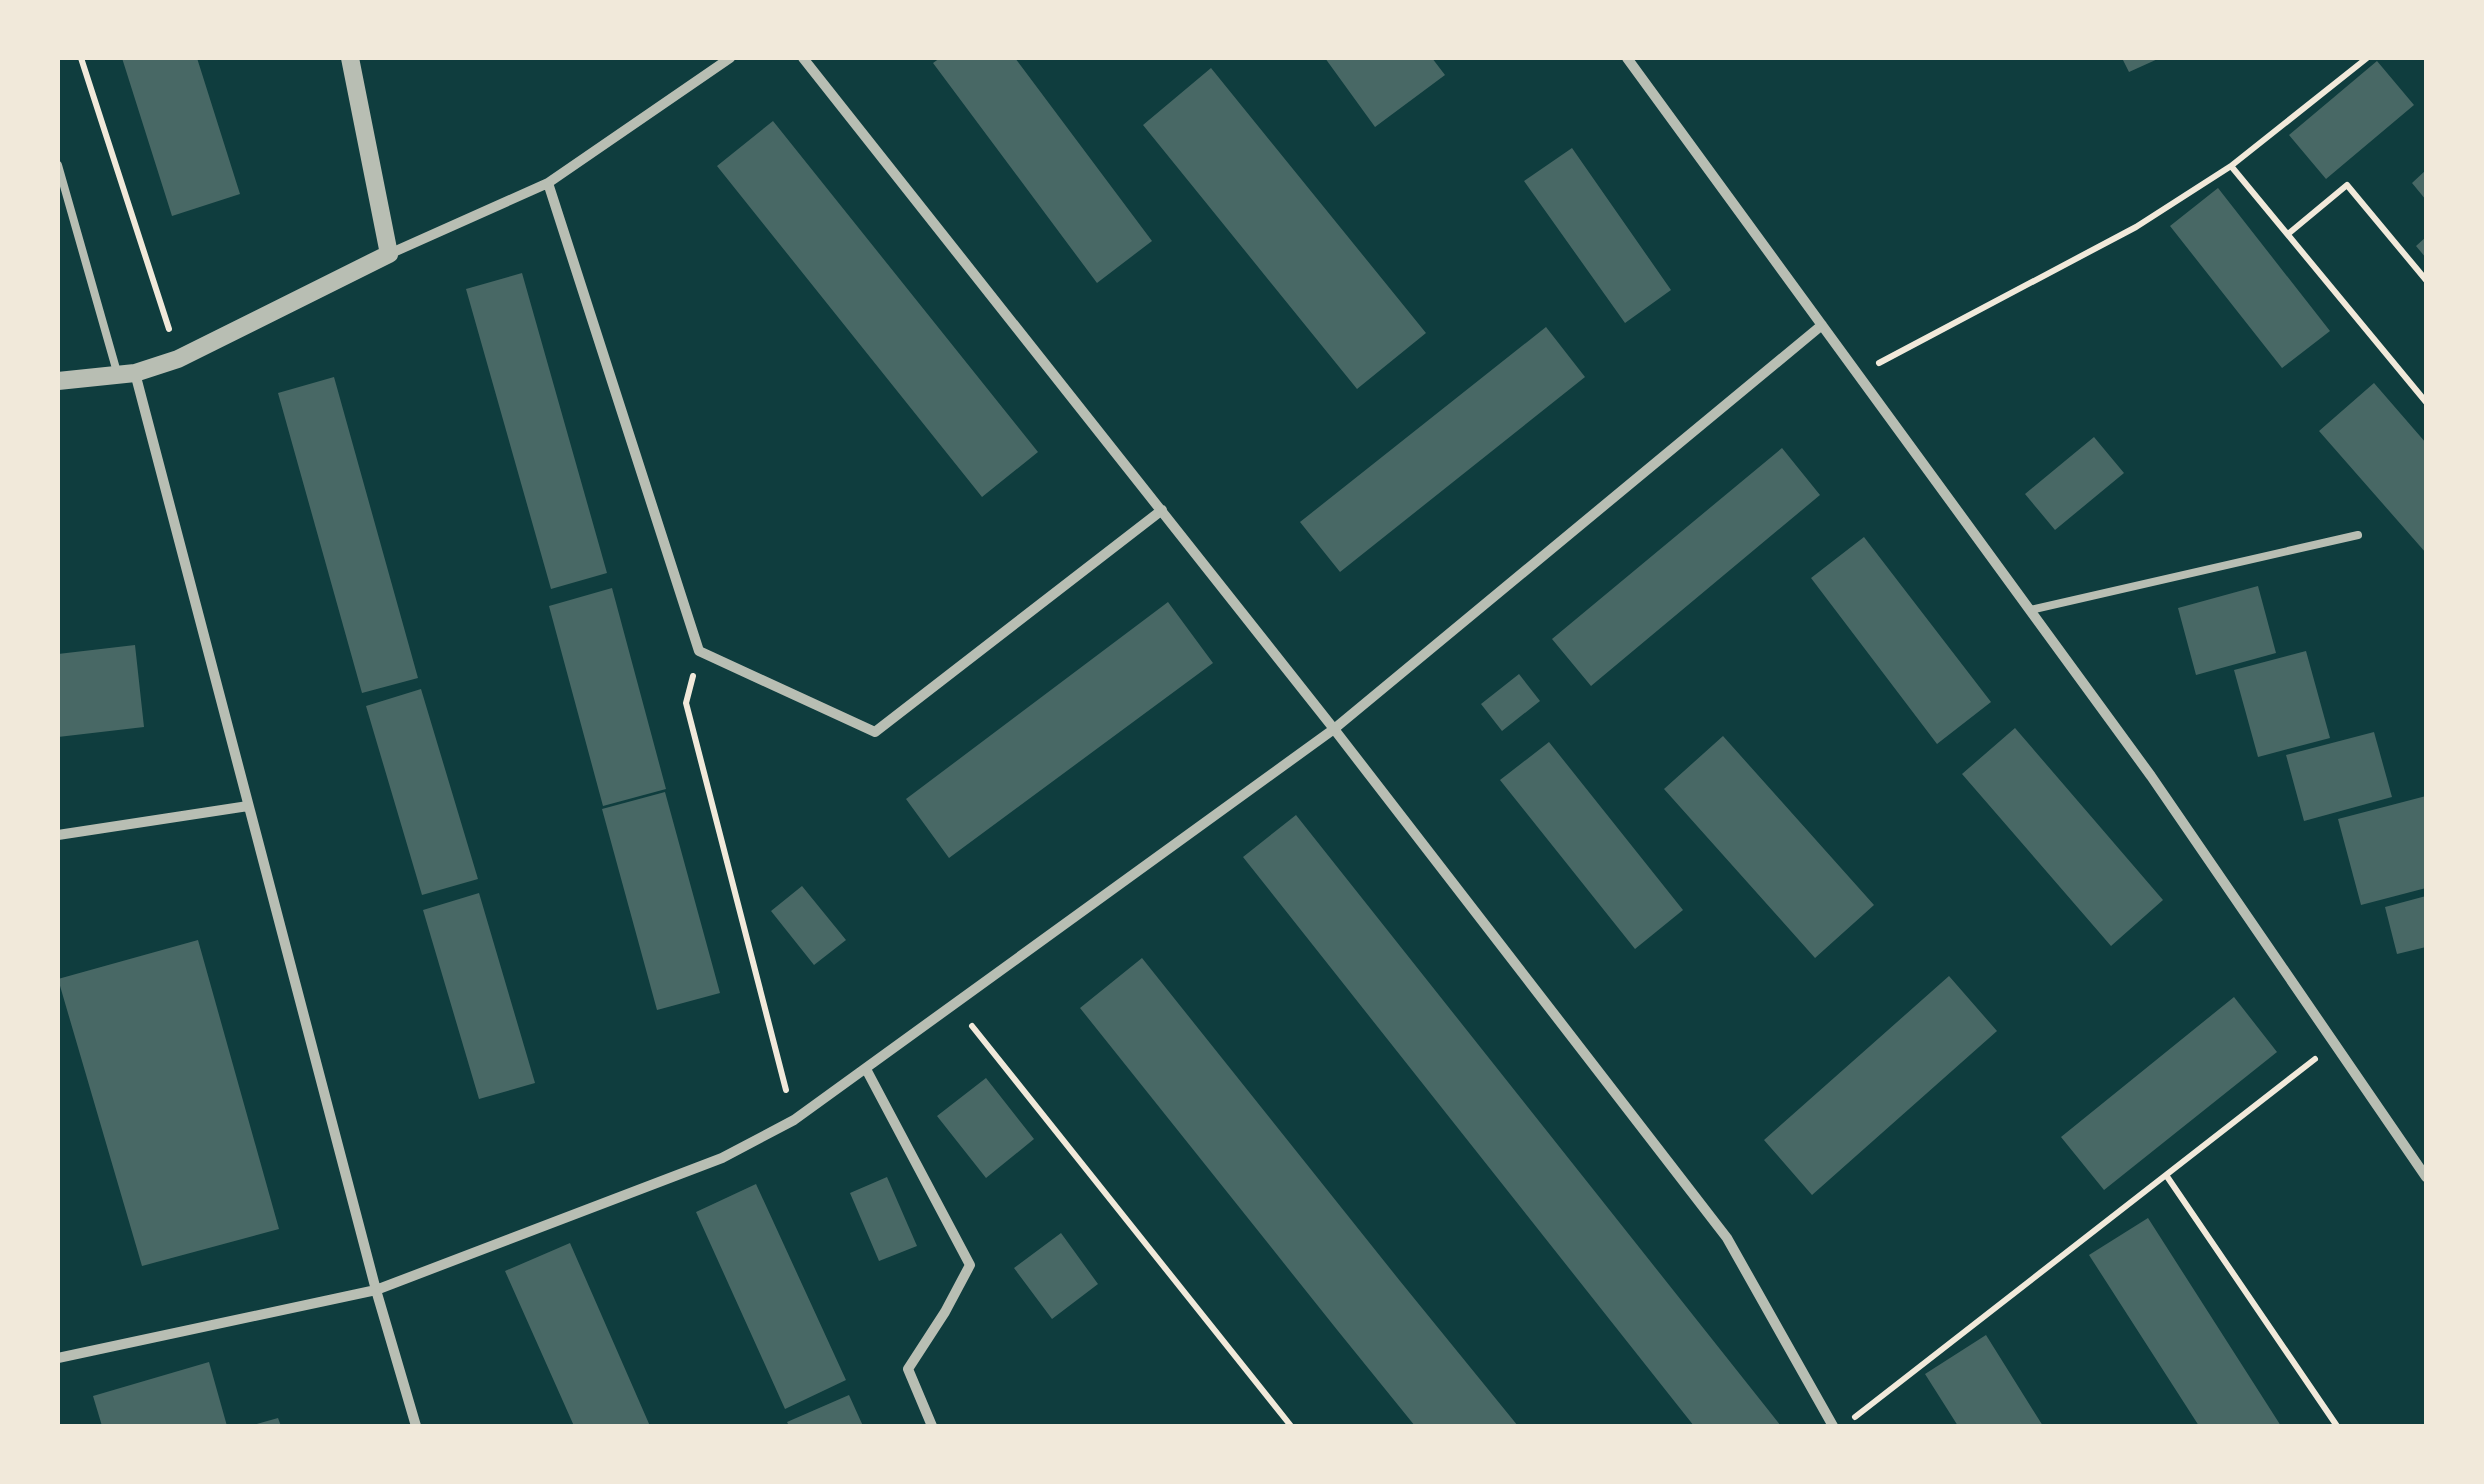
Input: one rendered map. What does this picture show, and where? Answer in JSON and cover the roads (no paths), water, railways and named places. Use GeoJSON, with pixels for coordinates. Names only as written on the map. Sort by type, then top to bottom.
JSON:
{"type":"FeatureCollection","features":[{"type":"Feature","properties":{"kind":"street"},"geometry":{"type":"LineString","coordinates":[[350,58],[389,254]]}},
{"type":"Feature","properties":{"kind":"street"},"geometry":{"type":"LineString","coordinates":[[58,381],[126,374],[178,359],[389,254],[548,183],[730,58]]}},
{"type":"Feature","properties":{"kind":"street"},"geometry":{"type":"LineString","coordinates":[[803,58],[1334,729],[1727,1238],[1833,1426]]}},
{"type":"Feature","properties":{"kind":"street"},"geometry":{"type":"LineString","coordinates":[[1628,58],[2151,776],[2426,1178]]}},
{"type":"Feature","properties":{"kind":"street"},"geometry":{"type":"LineString","coordinates":[[548,183],[700,651],[875,732],[1162,510]]}},
{"type":"Feature","properties":{"kind":"street"},"geometry":{"type":"LineString","coordinates":[[58,1358],[376,1290],[722,1158],[794,1120],[1334,729],[1822,325]]}},
{"type":"Feature","properties":{"kind":"street"},"geometry":{"type":"LineString","coordinates":[[126,374],[416,1426]]}},
{"type":"Feature","properties":{"kind":"street"},"geometry":{"type":"LineString","coordinates":[[58,836],[248,806]]}},
{"type":"Feature","properties":{"kind":"street"},"geometry":{"type":"LineString","coordinates":[[866,1069],[970,1266],[908,1370],[932,1426]]}},
{"type":"Feature","properties":{"kind":"lane"},"geometry":{"type":"LineString","coordinates":[[58,164],[126,374]]}},
{"type":"Feature","properties":{"kind":"lane"},"geometry":{"type":"LineString","coordinates":[[2030,610],[2358,535]]}}]}
